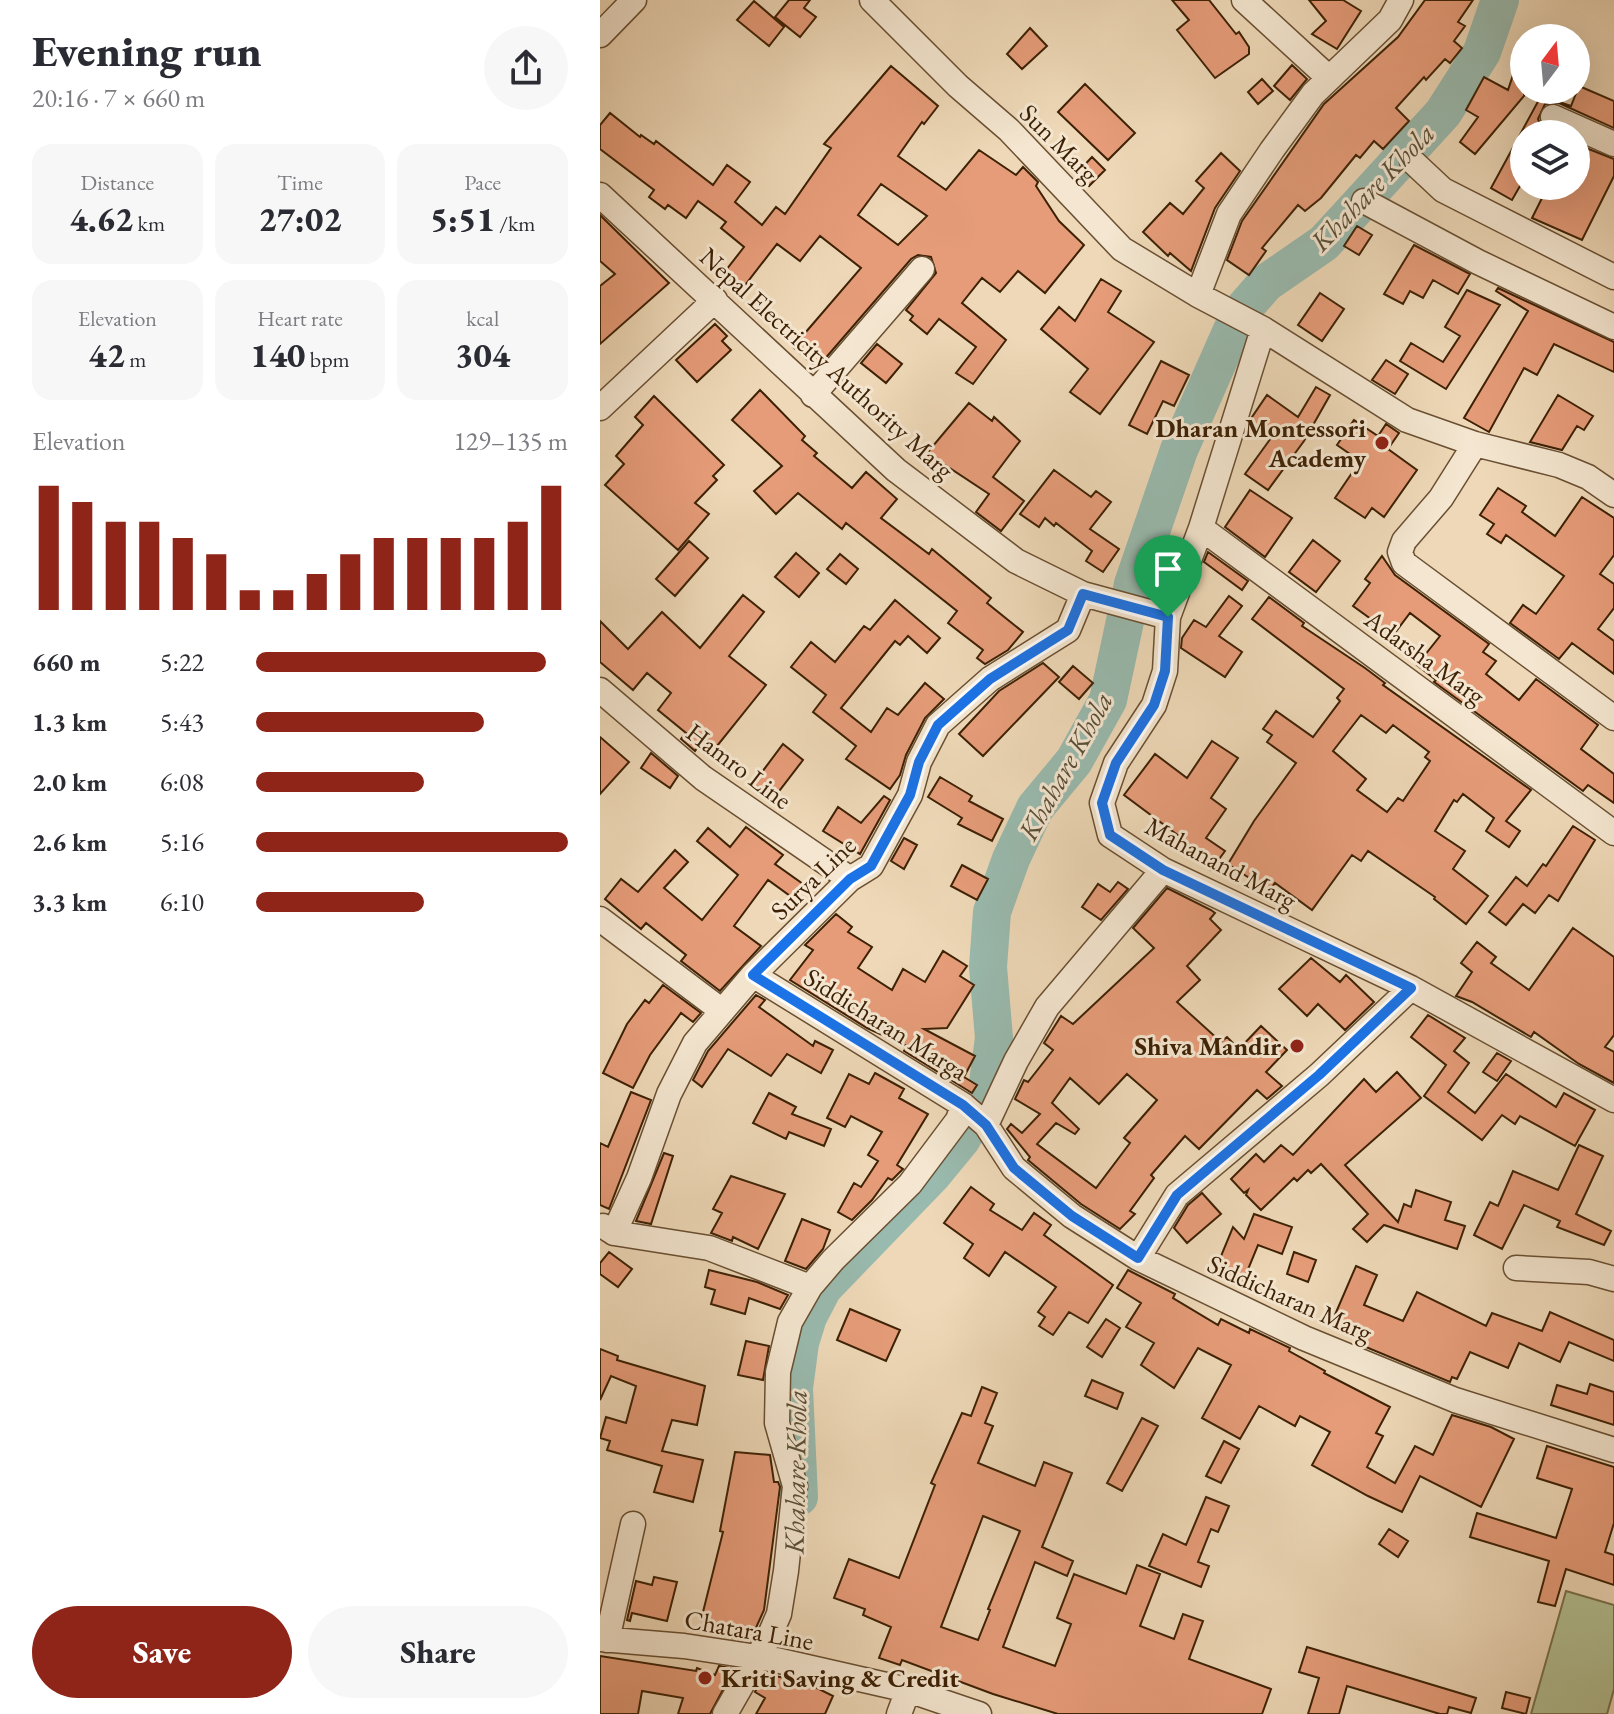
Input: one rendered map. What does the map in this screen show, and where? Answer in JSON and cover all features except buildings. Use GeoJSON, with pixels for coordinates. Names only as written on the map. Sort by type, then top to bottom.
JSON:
{"type":"FeatureCollection","features":[{"type":"Feature","properties":{"kind":"street"},"geometry":{"type":"LineString","coordinates":[[600,35],[634,0]]}},
{"type":"Feature","properties":{"kind":"street","name":"Sun Marg"},"geometry":{"type":"LineString","coordinates":[[872,0],[948,76],[1009,130],[1122,249],[1257,326]]}},
{"type":"Feature","properties":{"kind":"street"},"geometry":{"type":"LineString","coordinates":[[1244,0],[1329,78]]}},
{"type":"Feature","properties":{"kind":"street"},"geometry":{"type":"LineString","coordinates":[[1209,300],[1229,214],[1313,94],[1390,20],[1401,0]]}},
{"type":"Feature","properties":{"kind":"street"},"geometry":{"type":"LineString","coordinates":[[1553,117],[1614,144]]}},
{"type":"Feature","properties":{"kind":"street"},"geometry":{"type":"LineString","coordinates":[[1412,161],[1443,190],[1614,277]]}},
{"type":"Feature","properties":{"kind":"street","name":"Nepal Electricity Authority Marg"},"geometry":{"type":"LineString","coordinates":[[600,195],[896,470],[1016,561],[1083,594],[1156,615]]}},
{"type":"Feature","properties":{"kind":"street"},"geometry":{"type":"LineString","coordinates":[[1364,201],[1478,262],[1614,327]]}},
{"type":"Feature","properties":{"kind":"street"},"geometry":{"type":"LineString","coordinates":[[813,395],[922,269]]}},
{"type":"Feature","properties":{"kind":"street"},"geometry":{"type":"LineString","coordinates":[[600,408],[715,300]]}},
{"type":"Feature","properties":{"kind":"street"},"geometry":{"type":"LineString","coordinates":[[1257,326],[1407,420],[1475,444],[1559,465],[1588,477],[1614,495]]}},
{"type":"Feature","properties":{"kind":"street","name":"Mahanand Marg"},"geometry":{"type":"LineString","coordinates":[[1257,326],[1201,528],[1156,615],[1165,671],[1154,705],[1116,763],[1102,803],[1110,835],[1163,870],[1411,988],[1614,1100]]}},
{"type":"Feature","properties":{"kind":"street"},"geometry":{"type":"LineString","coordinates":[[1475,444],[1441,498],[1404,541],[1400,552],[1404,563],[1614,718]]}},
{"type":"Feature","properties":{"kind":"street","name":"Adarsha Marg"},"geometry":{"type":"LineString","coordinates":[[1201,528],[1614,833]]}},
{"type":"Feature","properties":{"kind":"street","name":"Surya Line"},"geometry":{"type":"LineString","coordinates":[[607,1229],[639,1178],[669,1094],[695,1043],[753,975],[850,879],[871,866],[887,842],[938,725],[990,679],[1068,630],[1083,594]]}},
{"type":"Feature","properties":{"kind":"street","name":"Hamro Line"},"geometry":{"type":"LineString","coordinates":[[600,690],[703,778],[850,879]]}},
{"type":"Feature","properties":{"kind":"street"},"geometry":{"type":"LineString","coordinates":[[725,1714],[766,1658],[779,1614],[795,1486],[777,1423],[778,1372],[790,1322],[810,1287],[833,1260],[910,1184],[958,1120],[973,1114],[1016,1061],[1047,1007],[1163,870]]}},
{"type":"Feature","properties":{"kind":"street"},"geometry":{"type":"LineString","coordinates":[[600,919],[721,1010]]}},
{"type":"Feature","properties":{"kind":"street","name":"Siddicharan Marga"},"geometry":{"type":"LineString","coordinates":[[753,975],[973,1114]]}},
{"type":"Feature","properties":{"kind":"street"},"geometry":{"type":"LineString","coordinates":[[1138,1258],[1177,1195],[1319,1075],[1411,988]]}},
{"type":"Feature","properties":{"kind":"street","name":"Siddicharan Marg"},"geometry":{"type":"LineString","coordinates":[[973,1114],[1014,1168],[1072,1216],[1138,1258],[1304,1338],[1455,1400],[1614,1450]]}},
{"type":"Feature","properties":{"kind":"street"},"geometry":{"type":"LineString","coordinates":[[607,1229],[709,1248],[810,1287]]}},
{"type":"Feature","properties":{"kind":"street"},"geometry":{"type":"LineString","coordinates":[[1516,1268],[1589,1272],[1614,1279]]}},
{"type":"Feature","properties":{"kind":"street"},"geometry":{"type":"LineString","coordinates":[[604,1640],[633,1524]]}},
{"type":"Feature","properties":{"kind":"street","name":"Chatara Line"},"geometry":{"type":"LineString","coordinates":[[604,1640],[684,1646],[766,1658],[908,1690],[979,1714]]}},
{"type":"Feature","properties":{"kind":"street"},"geometry":{"type":"LineString","coordinates":[[899,1714],[908,1690]]}},
{"type":"Feature","properties":{"kind":"green space"},"geometry":{"type":"Polygon","coordinates":[[[1566,1591],[1614,1605],[1614,1689],[1607,1714],[1531,1714],[1566,1591]]]}},
{"type":"Feature","properties":{"kind":"waterway","name":"Khahare Khola"},"geometry":{"type":"LineString","coordinates":[[799,1497],[794,1388],[800,1343],[808,1317],[823,1288],[933,1174],[961,1140],[986,1098],[994,1038],[988,967],[992,912],[1011,859],[1035,808],[1074,761],[1108,700],[1133,584],[1179,450],[1232,330],[1245,307],[1266,283],[1324,243],[1443,113],[1482,52],[1500,0]]}},
{"type":"Feature","properties":{"kind":"place","name":"Dharan Montessori Academy"},"geometry":{"type":"Point","coordinates":[1382,443]}},
{"type":"Feature","properties":{"kind":"place","name":"Shiva Mandir"},"geometry":{"type":"Point","coordinates":[1297,1046]}},
{"type":"Feature","properties":{"kind":"place","name":"Kriti Saving & Credit"},"geometry":{"type":"Point","coordinates":[705,1678]}},
{"type":"Feature","properties":{"kind":"route"},"geometry":{"type":"LineString","coordinates":[[1083,594],[1144,613],[1168,617],[1165,671],[1154,705],[1116,763],[1102,803],[1110,835],[1163,870],[1411,988],[1319,1075],[1177,1195],[1138,1258],[1072,1216],[1014,1168],[986,1125],[963,1105],[753,975],[850,879],[871,866],[887,842],[910,795],[919,762],[938,725],[961,701],[990,679],[1068,630],[1083,594]]}}]}
